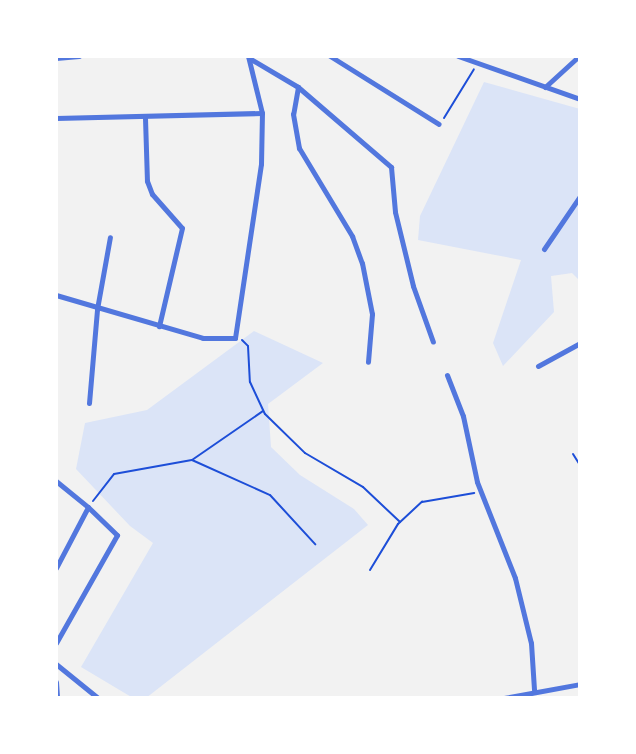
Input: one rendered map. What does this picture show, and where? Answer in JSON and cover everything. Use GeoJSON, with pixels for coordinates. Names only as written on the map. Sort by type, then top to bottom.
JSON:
{"type":"FeatureCollection","features":[{"type":"Feature","properties":{"kind":"street"},"geometry":{"type":"LineString","coordinates":[[56,58],[79,56]]}},
{"type":"Feature","properties":{"kind":"street"},"geometry":{"type":"LineString","coordinates":[[330,56],[439,124]]}},
{"type":"Feature","properties":{"kind":"street"},"geometry":{"type":"LineString","coordinates":[[458,56],[476,65],[580,99]]}},
{"type":"Feature","properties":{"kind":"street"},"geometry":{"type":"LineString","coordinates":[[545,87],[579,56]]}},
{"type":"Feature","properties":{"kind":"street"},"geometry":{"type":"LineString","coordinates":[[248,57],[298,87],[391,167],[395,212],[413,286],[434,342]]}},
{"type":"Feature","properties":{"kind":"street"},"geometry":{"type":"LineString","coordinates":[[56,295],[203,338],[235,338],[256,210],[262,113],[248,57]]}},
{"type":"Feature","properties":{"kind":"street"},"geometry":{"type":"LineString","coordinates":[[298,87],[293,114],[299,148],[352,236],[362,263],[372,314],[368,362]]}},
{"type":"Feature","properties":{"kind":"street"},"geometry":{"type":"LineString","coordinates":[[56,118],[145,118],[262,113]]}},
{"type":"Feature","properties":{"kind":"street"},"geometry":{"type":"LineString","coordinates":[[145,118],[147,181],[152,194],[182,228],[159,326]]}},
{"type":"Feature","properties":{"kind":"street"},"geometry":{"type":"LineString","coordinates":[[544,250],[580,196]]}},
{"type":"Feature","properties":{"kind":"street"},"geometry":{"type":"LineString","coordinates":[[89,403],[97,308],[110,237]]}},
{"type":"Feature","properties":{"kind":"street"},"geometry":{"type":"LineString","coordinates":[[538,366],[580,342]]}},
{"type":"Feature","properties":{"kind":"street"},"geometry":{"type":"LineString","coordinates":[[446,375],[463,416],[481,492],[515,578],[531,643],[534,690]]}},
{"type":"Feature","properties":{"kind":"street"},"geometry":{"type":"LineString","coordinates":[[56,481],[88,506],[116,535],[56,643]]}},
{"type":"Feature","properties":{"kind":"street"},"geometry":{"type":"LineString","coordinates":[[56,568],[88,506]]}},
{"type":"Feature","properties":{"kind":"street"},"geometry":{"type":"LineString","coordinates":[[56,664],[98,698]]}},
{"type":"Feature","properties":{"kind":"street"},"geometry":{"type":"LineString","coordinates":[[56,682],[57,698]]}},
{"type":"Feature","properties":{"kind":"street"},"geometry":{"type":"LineString","coordinates":[[504,698],[534,690],[580,684]]}},
{"type":"Feature","properties":{"kind":"path"},"geometry":{"type":"LineString","coordinates":[[439,124],[476,65]]}},
{"type":"Feature","properties":{"kind":"path"},"geometry":{"type":"LineString","coordinates":[[235,338],[248,346],[250,382],[263,411],[305,453],[362,487],[400,522]]}},
{"type":"Feature","properties":{"kind":"path"},"geometry":{"type":"LineString","coordinates":[[88,506],[114,474],[192,460],[263,411]]}},
{"type":"Feature","properties":{"kind":"path"},"geometry":{"type":"LineString","coordinates":[[573,454],[580,466]]}},
{"type":"Feature","properties":{"kind":"path"},"geometry":{"type":"LineString","coordinates":[[192,460],[270,495],[315,544]]}},
{"type":"Feature","properties":{"kind":"path"},"geometry":{"type":"LineString","coordinates":[[370,570],[400,522],[422,502],[481,492]]}},
{"type":"Feature","properties":{"kind":"shaded area"},"geometry":{"type":"Polygon","coordinates":[[[484,82],[580,109],[580,281],[572,273],[551,276],[554,312],[503,366],[493,343],[521,260],[418,240],[420,216],[484,82]]]}},
{"type":"Feature","properties":{"kind":"shaded area"},"geometry":{"type":"Polygon","coordinates":[[[254,331],[323,363],[268,404],[271,447],[300,475],[354,509],[368,525],[146,698],[133,698],[81,667],[153,543],[130,526],[76,469],[85,423],[147,410],[254,331]]]}}]}
